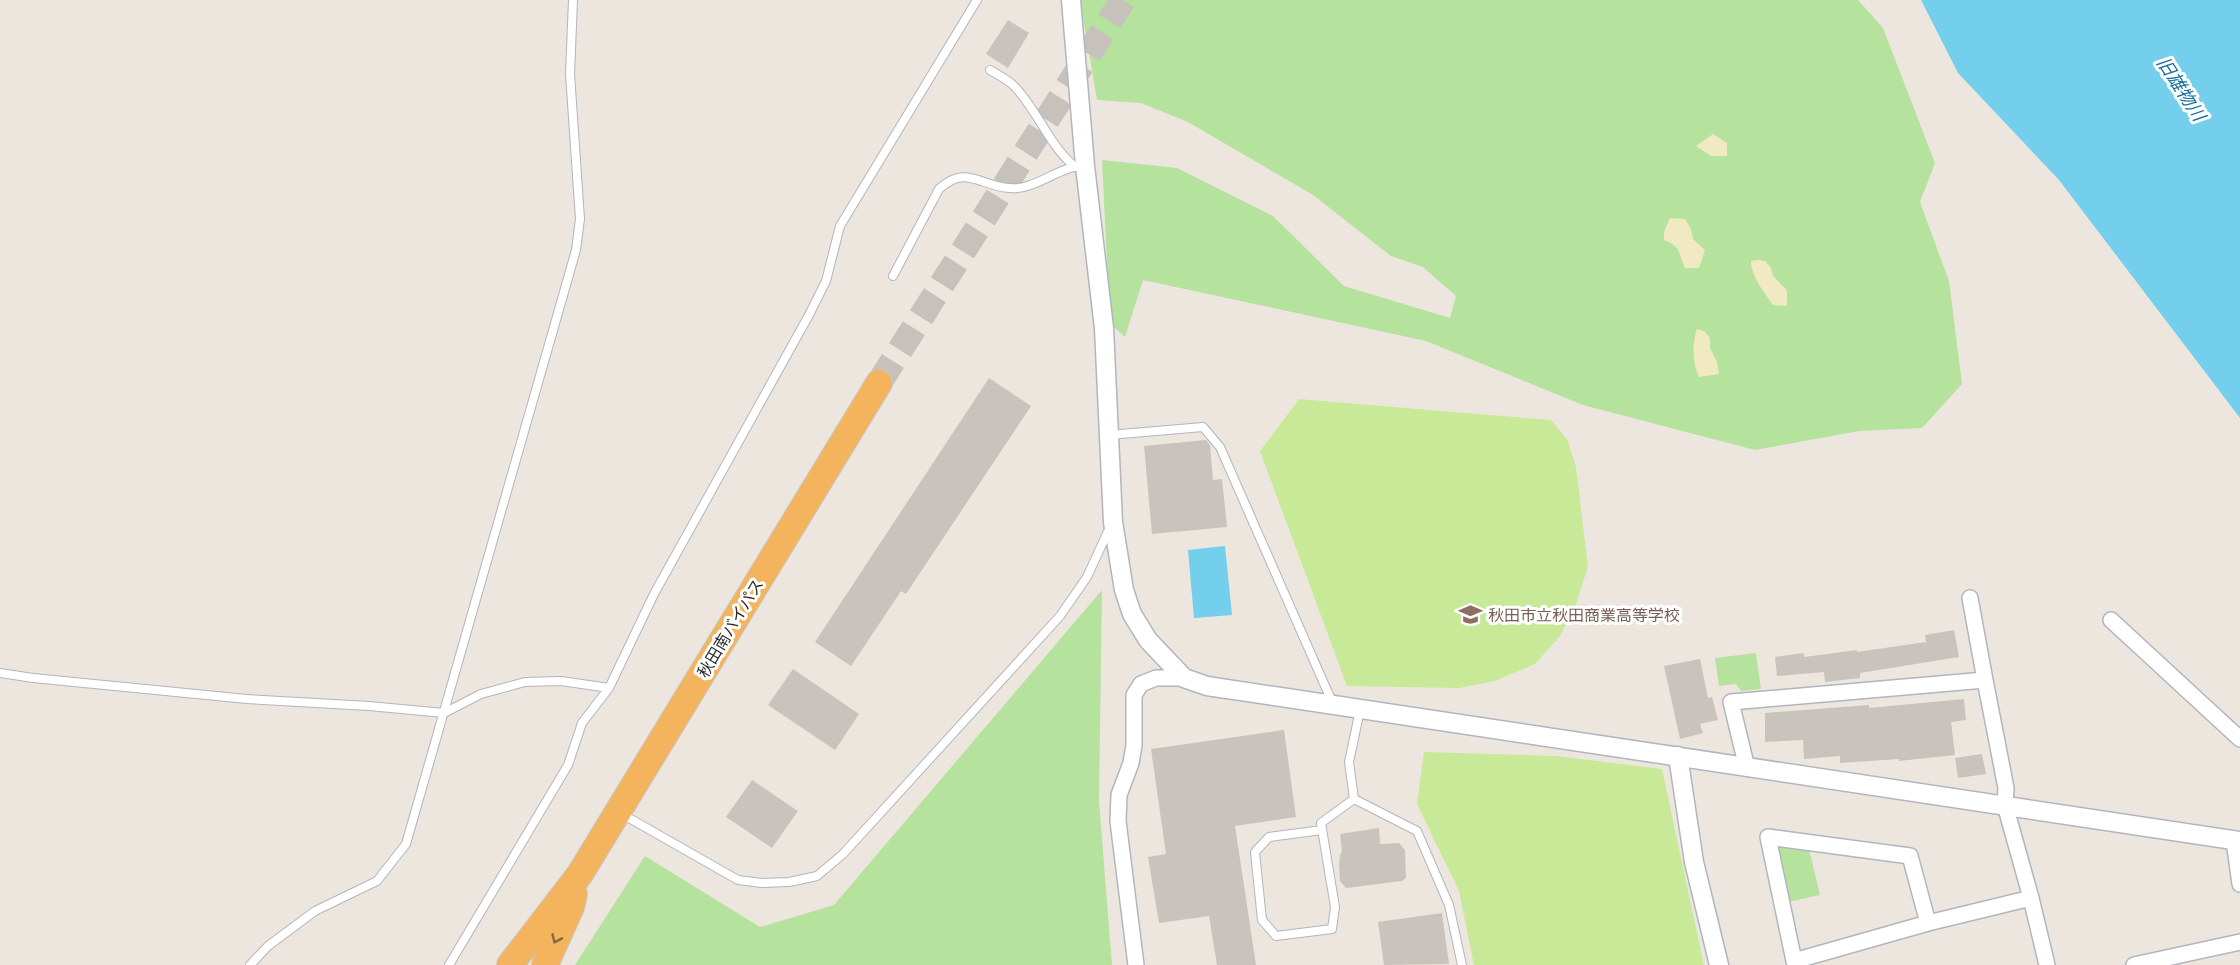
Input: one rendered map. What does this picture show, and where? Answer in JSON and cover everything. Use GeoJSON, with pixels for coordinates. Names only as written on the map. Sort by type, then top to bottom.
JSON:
{"type":"FeatureCollection","features":[{"type":"Feature","properties":{"kind":"highway","name":"秋田南バイパス"},"geometry":{"type":"LineString","coordinates":[[510,965],[580,874],[879,382]]}},
{"type":"Feature","properties":{"kind":"highway","name":"秋田南バイパス"},"geometry":{"type":"LineString","coordinates":[[545,965],[571,907],[580,874]]}},
{"type":"Feature","properties":{"kind":"street"},"geometry":{"type":"LineString","coordinates":[[1071,0],[1079,166],[1104,328],[1113,522],[1124,590],[1132,614],[1148,640],[1184,678]]}},
{"type":"Feature","properties":{"kind":"street"},"geometry":{"type":"LineString","coordinates":[[1970,598],[2006,788],[2005,805],[2047,965]]}},
{"type":"Feature","properties":{"kind":"street"},"geometry":{"type":"LineString","coordinates":[[2111,620],[2240,739]]}},
{"type":"Feature","properties":{"kind":"street"},"geometry":{"type":"LineString","coordinates":[[1136,965],[1118,821],[1119,795],[1131,763],[1134,745],[1134,695],[1141,684],[1156,678],[1184,678],[1207,686],[1360,710],[1492,727],[1747,768],[2237,841],[2240,884]]}},
{"type":"Feature","properties":{"kind":"street"},"geometry":{"type":"LineString","coordinates":[[1747,768],[1731,702],[1984,680]]}},
{"type":"Feature","properties":{"kind":"street"},"geometry":{"type":"LineString","coordinates":[[1678,756],[1694,862],[1719,965]]}},
{"type":"Feature","properties":{"kind":"street"},"geometry":{"type":"LineString","coordinates":[[1928,923],[1910,856],[1768,837],[1794,963],[1928,923],[2031,898]]}},
{"type":"Feature","properties":{"kind":"street"},"geometry":{"type":"LineString","coordinates":[[2134,965],[2240,942]]}},
{"type":"Feature","properties":{"kind":"lane"},"geometry":{"type":"LineString","coordinates":[[250,965],[268,946],[315,911],[377,881],[406,844],[576,250],[580,219],[570,74],[573,0]]}},
{"type":"Feature","properties":{"kind":"lane"},"geometry":{"type":"LineString","coordinates":[[449,965],[568,765],[582,723],[609,688],[654,594],[826,280],[840,226],[977,0]]}},
{"type":"Feature","properties":{"kind":"lane"},"geometry":{"type":"LineString","coordinates":[[990,70],[1012,84],[1026,100],[1062,156],[1079,166]]}},
{"type":"Feature","properties":{"kind":"lane"},"geometry":{"type":"LineString","coordinates":[[893,276],[939,189],[950,179],[966,177],[1009,188],[1024,186],[1079,166]]}},
{"type":"Feature","properties":{"kind":"lane"},"geometry":{"type":"LineString","coordinates":[[1109,435],[1203,427],[1220,447],[1334,705]]}},
{"type":"Feature","properties":{"kind":"lane"},"geometry":{"type":"LineString","coordinates":[[618,812],[738,880],[762,883],[789,882],[817,876],[843,854],[1060,616],[1087,577],[1113,522]]}},
{"type":"Feature","properties":{"kind":"lane"},"geometry":{"type":"LineString","coordinates":[[0,674],[247,699],[444,713],[481,694],[525,682],[561,681],[609,688]]}},
{"type":"Feature","properties":{"kind":"lane"},"geometry":{"type":"LineString","coordinates":[[1354,799],[1349,762],[1360,710]]}},
{"type":"Feature","properties":{"kind":"lane"},"geometry":{"type":"LineString","coordinates":[[1322,830],[1269,837],[1255,852],[1262,920],[1276,936],[1332,929],[1335,907],[1321,823],[1354,799]]}},
{"type":"Feature","properties":{"kind":"lane"},"geometry":{"type":"LineString","coordinates":[[1354,799],[1417,831],[1449,905],[1462,965]]}},
{"type":"Feature","properties":{"kind":"green space"},"geometry":{"type":"Polygon","coordinates":[[[1080,0],[1115,0],[1121,10],[1120,0],[1858,0],[1883,28],[1935,163],[1920,202],[1949,281],[1962,384],[1922,428],[1859,431],[1755,450],[1583,405],[1426,341],[1143,280],[1125,337],[1110,323],[1102,160],[1177,168],[1273,216],[1344,286],[1450,318],[1456,296],[1423,267],[1391,256],[1313,195],[1188,122],[1141,103],[1097,100],[1080,0]]]}},
{"type":"Feature","properties":{"kind":"green space"},"geometry":{"type":"Polygon","coordinates":[[[1299,399],[1551,420],[1567,439],[1576,467],[1588,567],[1576,604],[1560,636],[1535,664],[1495,681],[1459,688],[1347,686],[1260,451],[1299,399]]]}},
{"type":"Feature","properties":{"kind":"green space"},"geometry":{"type":"Polygon","coordinates":[[[1102,590],[1099,801],[1112,965],[575,965],[645,856],[760,927],[834,905],[1102,590]]]}},
{"type":"Feature","properties":{"kind":"green space"},"geometry":{"type":"Polygon","coordinates":[[[1756,653],[1761,689],[1741,691],[1736,684],[1719,686],[1715,658],[1756,653]]]}},
{"type":"Feature","properties":{"kind":"green space"},"geometry":{"type":"Polygon","coordinates":[[[1424,752],[1556,756],[1662,769],[1704,965],[1474,965],[1459,891],[1417,804],[1424,752]]]}},
{"type":"Feature","properties":{"kind":"green space"},"geometry":{"type":"Polygon","coordinates":[[[1776,846],[1809,849],[1820,895],[1788,902],[1776,846]]]}},
{"type":"Feature","properties":{"kind":"sand"},"geometry":{"type":"Polygon","coordinates":[[[1713,134],[1727,143],[1727,156],[1711,156],[1696,146],[1713,134]]]}},
{"type":"Feature","properties":{"kind":"sand"},"geometry":{"type":"Polygon","coordinates":[[[1670,218],[1685,219],[1691,229],[1693,239],[1705,250],[1699,268],[1685,268],[1677,248],[1664,240],[1664,232],[1670,218]]]}},
{"type":"Feature","properties":{"kind":"sand"},"geometry":{"type":"Polygon","coordinates":[[[1751,261],[1765,261],[1771,268],[1773,276],[1787,290],[1787,306],[1773,305],[1762,289],[1751,261]]]}},
{"type":"Feature","properties":{"kind":"sand"},"geometry":{"type":"Polygon","coordinates":[[[1697,329],[1704,331],[1710,338],[1710,348],[1717,362],[1719,374],[1699,377],[1694,353],[1697,329]]]}},
{"type":"Feature","properties":{"kind":"water","name":"旧雄物川"},"geometry":{"type":"Polygon","coordinates":[[[1921,0],[2240,0],[2240,418],[2059,180],[1958,73],[1921,0]]]}},
{"type":"Feature","properties":{"kind":"water"},"geometry":{"type":"Polygon","coordinates":[[[1225,546],[1232,615],[1194,618],[1188,550],[1225,546]]]}},
{"type":"Feature","properties":{"kind":"building"},"geometry":{"type":"Polygon","coordinates":[[[1008,20],[1029,33],[1008,68],[986,54],[1008,20]]]}},
{"type":"Feature","properties":{"kind":"building"},"geometry":{"type":"Polygon","coordinates":[[[989,378],[1031,406],[906,594],[901,591],[851,666],[815,642],[989,378]]]}},
{"type":"Feature","properties":{"kind":"building"},"geometry":{"type":"Polygon","coordinates":[[[1206,440],[1210,445],[1213,480],[1222,479],[1227,527],[1152,534],[1144,446],[1206,440]]]}},
{"type":"Feature","properties":{"kind":"building"},"geometry":{"type":"Polygon","coordinates":[[[1954,630],[1959,657],[1860,673],[1860,678],[1825,682],[1824,672],[1777,676],[1775,657],[1804,653],[1804,657],[1857,650],[1857,652],[1926,642],[1925,635],[1954,630]]]}},
{"type":"Feature","properties":{"kind":"building"},"geometry":{"type":"Polygon","coordinates":[[[1700,659],[1708,698],[1712,697],[1718,720],[1700,724],[1703,733],[1680,739],[1664,666],[1700,659]]]}},
{"type":"Feature","properties":{"kind":"building"},"geometry":{"type":"Polygon","coordinates":[[[793,669],[859,714],[835,750],[768,705],[793,669]]]}},
{"type":"Feature","properties":{"kind":"building"},"geometry":{"type":"Polygon","coordinates":[[[1964,699],[1966,720],[1951,722],[1955,755],[1899,761],[1899,759],[1840,763],[1840,756],[1804,759],[1803,740],[1765,742],[1765,713],[1869,705],[1869,708],[1964,699]]]}},
{"type":"Feature","properties":{"kind":"building"},"geometry":{"type":"Polygon","coordinates":[[[1284,730],[1296,817],[1235,826],[1256,965],[1217,965],[1209,916],[1159,923],[1148,857],[1166,854],[1151,749],[1284,730]]]}},
{"type":"Feature","properties":{"kind":"building"},"geometry":{"type":"Polygon","coordinates":[[[1982,754],[1986,774],[1958,778],[1955,758],[1982,754]]]}},
{"type":"Feature","properties":{"kind":"building"},"geometry":{"type":"Polygon","coordinates":[[[752,780],[798,811],[772,848],[726,817],[752,780]]]}},
{"type":"Feature","properties":{"kind":"building"},"geometry":{"type":"Polygon","coordinates":[[[1379,828],[1380,844],[1399,843],[1405,850],[1406,878],[1402,881],[1346,888],[1340,881],[1339,865],[1342,851],[1340,834],[1379,828]]]}},
{"type":"Feature","properties":{"kind":"building"},"geometry":{"type":"Polygon","coordinates":[[[1442,913],[1449,964],[1384,965],[1378,922],[1442,913]]]}},
{"type":"Feature","properties":{"kind":"tunnel"},"geometry":{"type":"LineString","coordinates":[[879,383],[1123,0]]}},
{"type":"Feature","properties":{"kind":"place","name":"秋田市立秋田商業高等学校"},"geometry":{"type":"Point","coordinates":[1470,615]}}]}
